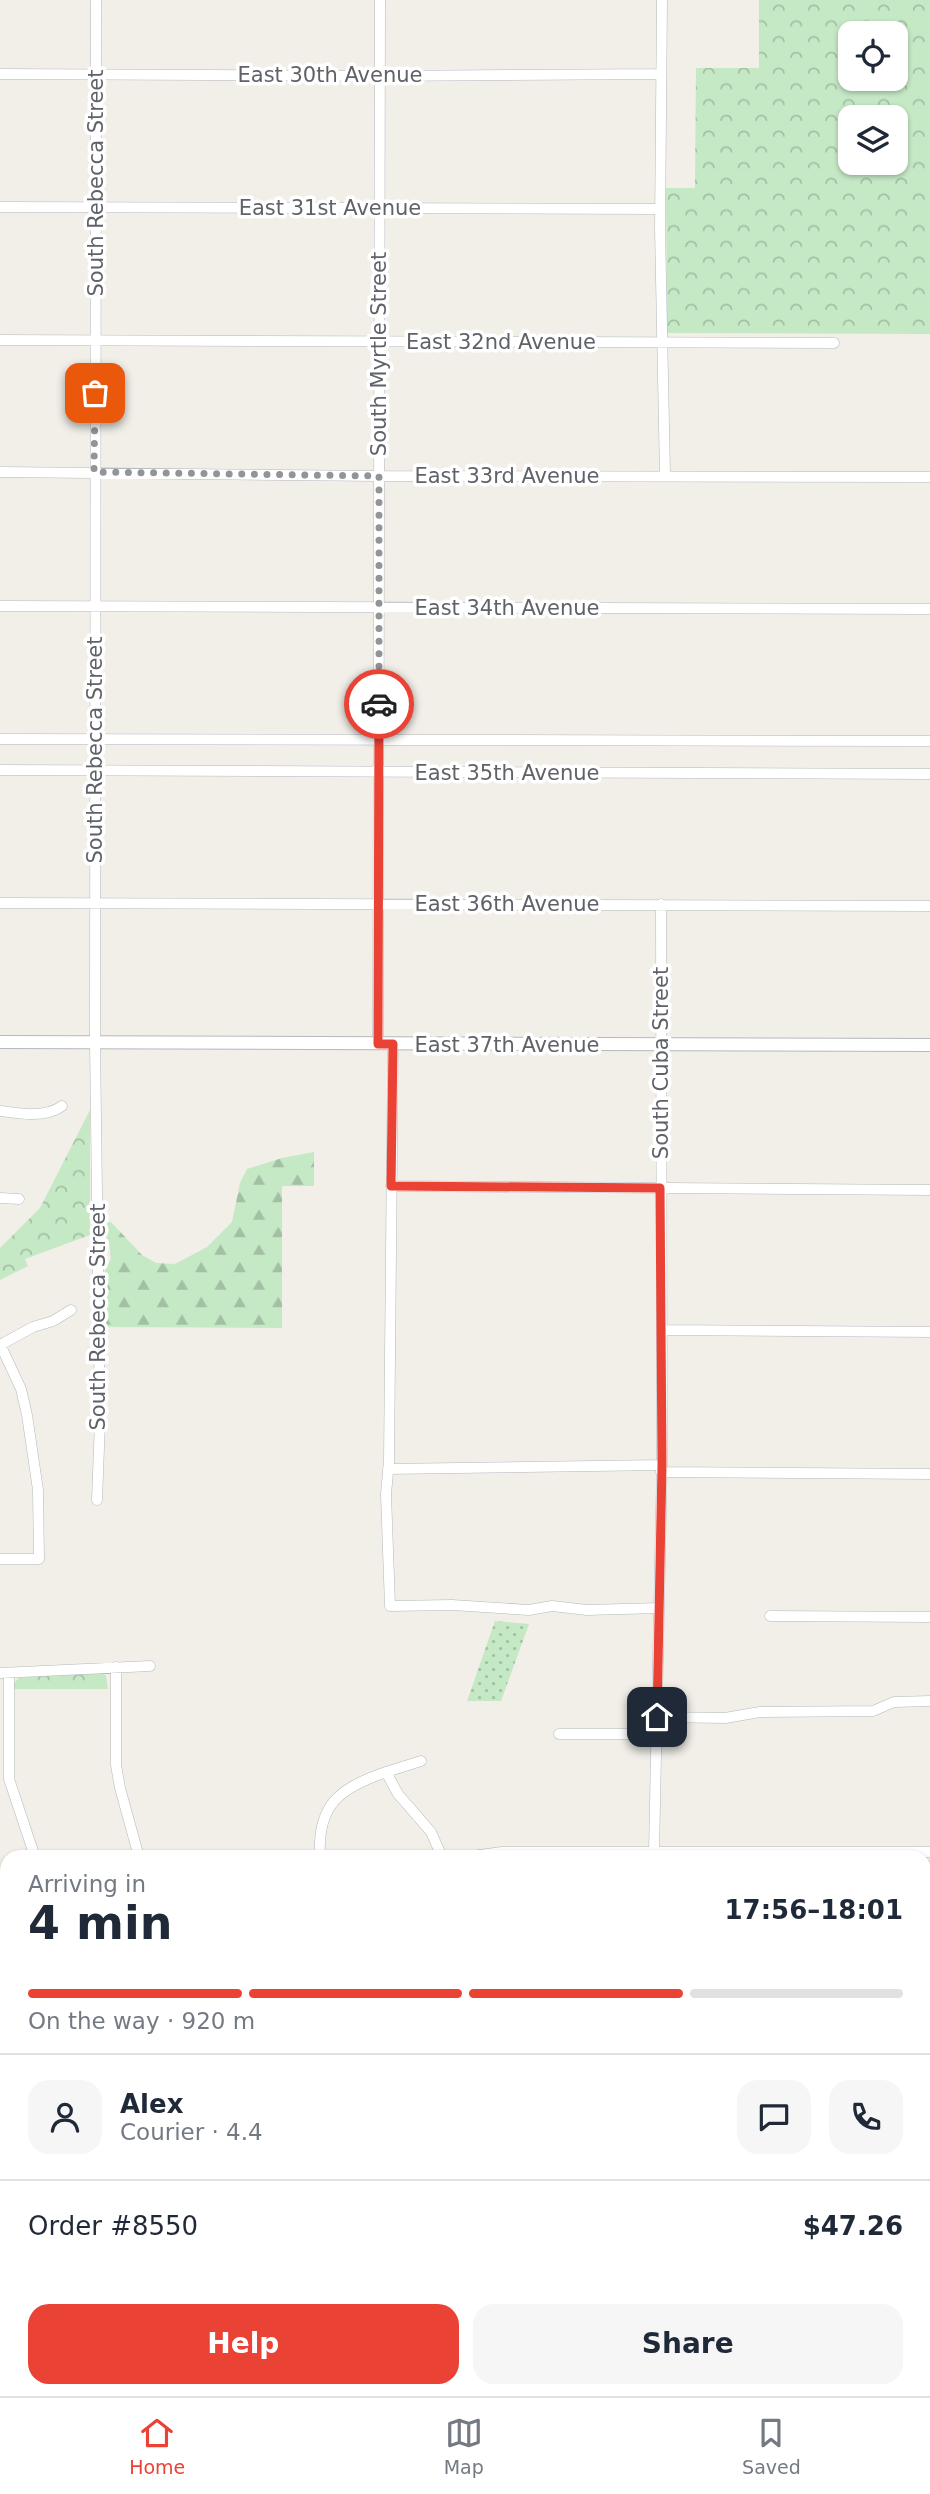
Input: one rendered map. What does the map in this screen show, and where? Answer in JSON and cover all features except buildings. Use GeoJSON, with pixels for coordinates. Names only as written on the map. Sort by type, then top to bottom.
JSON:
{"type":"FeatureCollection","features":[{"type":"Feature","properties":{"kind":"street","name":"South Rebecca Street"},"geometry":{"type":"LineString","coordinates":[[96,0],[95,1043],[100,1408],[97,1500]]}},
{"type":"Feature","properties":{"kind":"street","name":"South Myrtle Street"},"geometry":{"type":"LineString","coordinates":[[378,1044],[380,0]]}},
{"type":"Feature","properties":{"kind":"street"},"geometry":{"type":"LineString","coordinates":[[662,0],[660,209],[665,475]]}},
{"type":"Feature","properties":{"kind":"street","name":"East 30th Avenue"},"geometry":{"type":"LineString","coordinates":[[0,74],[661,74]]}},
{"type":"Feature","properties":{"kind":"street","name":"East 31st Avenue"},"geometry":{"type":"LineString","coordinates":[[0,207],[660,209]]}},
{"type":"Feature","properties":{"kind":"street","name":"East 32nd Avenue"},"geometry":{"type":"LineString","coordinates":[[0,340],[834,343]]}},
{"type":"Feature","properties":{"kind":"street","name":"East 33rd Avenue"},"geometry":{"type":"LineString","coordinates":[[0,472],[930,477]]}},
{"type":"Feature","properties":{"kind":"street","name":"East 34th Avenue"},"geometry":{"type":"LineString","coordinates":[[0,606],[930,609]]}},
{"type":"Feature","properties":{"kind":"street","name":"East 35th Avenue"},"geometry":{"type":"LineString","coordinates":[[0,738],[930,741]]}},
{"type":"Feature","properties":{"kind":"street","name":"East 35th Avenue"},"geometry":{"type":"LineString","coordinates":[[0,770],[930,774]]}},
{"type":"Feature","properties":{"kind":"street","name":"East 36th Avenue"},"geometry":{"type":"LineString","coordinates":[[0,903],[930,906]]}},
{"type":"Feature","properties":{"kind":"street","name":"South Cuba Street"},"geometry":{"type":"LineString","coordinates":[[654,1850],[662,1468],[661,904]]}},
{"type":"Feature","properties":{"kind":"street","name":"East 37th Avenue"},"geometry":{"type":"LineString","coordinates":[[0,1042],[930,1045]]}},
{"type":"Feature","properties":{"kind":"street"},"geometry":{"type":"LineString","coordinates":[[393,1044],[386,1494],[390,1606],[452,1605],[529,1610],[552,1606],[587,1609],[659,1608]]}},
{"type":"Feature","properties":{"kind":"street"},"geometry":{"type":"LineString","coordinates":[[0,1111],[44,1114],[53,1113],[62,1106]]}},
{"type":"Feature","properties":{"kind":"street"},"geometry":{"type":"LineString","coordinates":[[391,1186],[930,1190]]}},
{"type":"Feature","properties":{"kind":"street"},"geometry":{"type":"LineString","coordinates":[[0,1198],[19,1199]]}},
{"type":"Feature","properties":{"kind":"street"},"geometry":{"type":"LineString","coordinates":[[0,1559],[39,1559],[38,1490],[27,1415],[21,1389],[0,1345],[33,1326],[53,1321],[71,1310]]}},
{"type":"Feature","properties":{"kind":"street"},"geometry":{"type":"LineString","coordinates":[[662,1331],[930,1332]]}},
{"type":"Feature","properties":{"kind":"street"},"geometry":{"type":"LineString","coordinates":[[388,1469],[662,1468],[930,1474]]}},
{"type":"Feature","properties":{"kind":"street"},"geometry":{"type":"LineString","coordinates":[[770,1616],[930,1617]]}},
{"type":"Feature","properties":{"kind":"street"},"geometry":{"type":"LineString","coordinates":[[33,1850],[9,1779],[4,1673],[149,1666]]}},
{"type":"Feature","properties":{"kind":"street"},"geometry":{"type":"LineString","coordinates":[[116,1667],[116,1765],[137,1850]]}},
{"type":"Feature","properties":{"kind":"street"},"geometry":{"type":"LineString","coordinates":[[657,1717],[725,1718],[760,1712],[873,1711],[894,1702],[930,1701]]}},
{"type":"Feature","properties":{"kind":"street"},"geometry":{"type":"LineString","coordinates":[[559,1734],[655,1734]]}},
{"type":"Feature","properties":{"kind":"street"},"geometry":{"type":"LineString","coordinates":[[320,1850],[325,1813],[340,1795],[355,1782],[421,1761]]}},
{"type":"Feature","properties":{"kind":"street"},"geometry":{"type":"LineString","coordinates":[[386,1772],[398,1794],[430,1832],[439,1850]]}},
{"type":"Feature","properties":{"kind":"green space"},"geometry":{"type":"Polygon","coordinates":[[[759,0],[930,0],[930,334],[667,333],[666,188],[695,188],[696,68],[759,68],[759,0]]]}},
{"type":"Feature","properties":{"kind":"green space"},"geometry":{"type":"Polygon","coordinates":[[[90,1110],[90,1235],[25,1259],[28,1266],[0,1280],[0,1248],[40,1208],[90,1110]]]}},
{"type":"Feature","properties":{"kind":"green space"},"geometry":{"type":"Polygon","coordinates":[[[314,1152],[314,1186],[282,1186],[282,1328],[104,1327],[103,1275],[111,1258],[102,1223],[111,1222],[142,1255],[156,1263],[175,1264],[207,1247],[232,1222],[240,1183],[247,1169],[314,1152]]]}},
{"type":"Feature","properties":{"kind":"green space"},"geometry":{"type":"Polygon","coordinates":[[[495,1621],[529,1624],[501,1701],[467,1701],[495,1621]]]}},
{"type":"Feature","properties":{"kind":"green space"},"geometry":{"type":"Polygon","coordinates":[[[103,1673],[108,1689],[14,1689],[13,1684],[19,1678],[103,1673]]]}},
{"type":"Feature","properties":{"kind":"way so far"},"geometry":{"type":"LineString","coordinates":[[95,393],[94,472],[379,476],[379,704]]}},
{"type":"Feature","properties":{"kind":"route"},"geometry":{"type":"LineString","coordinates":[[379,704],[378,1044],[393,1044],[391,1186],[660,1188],[662,1465],[657,1717]]}}]}
